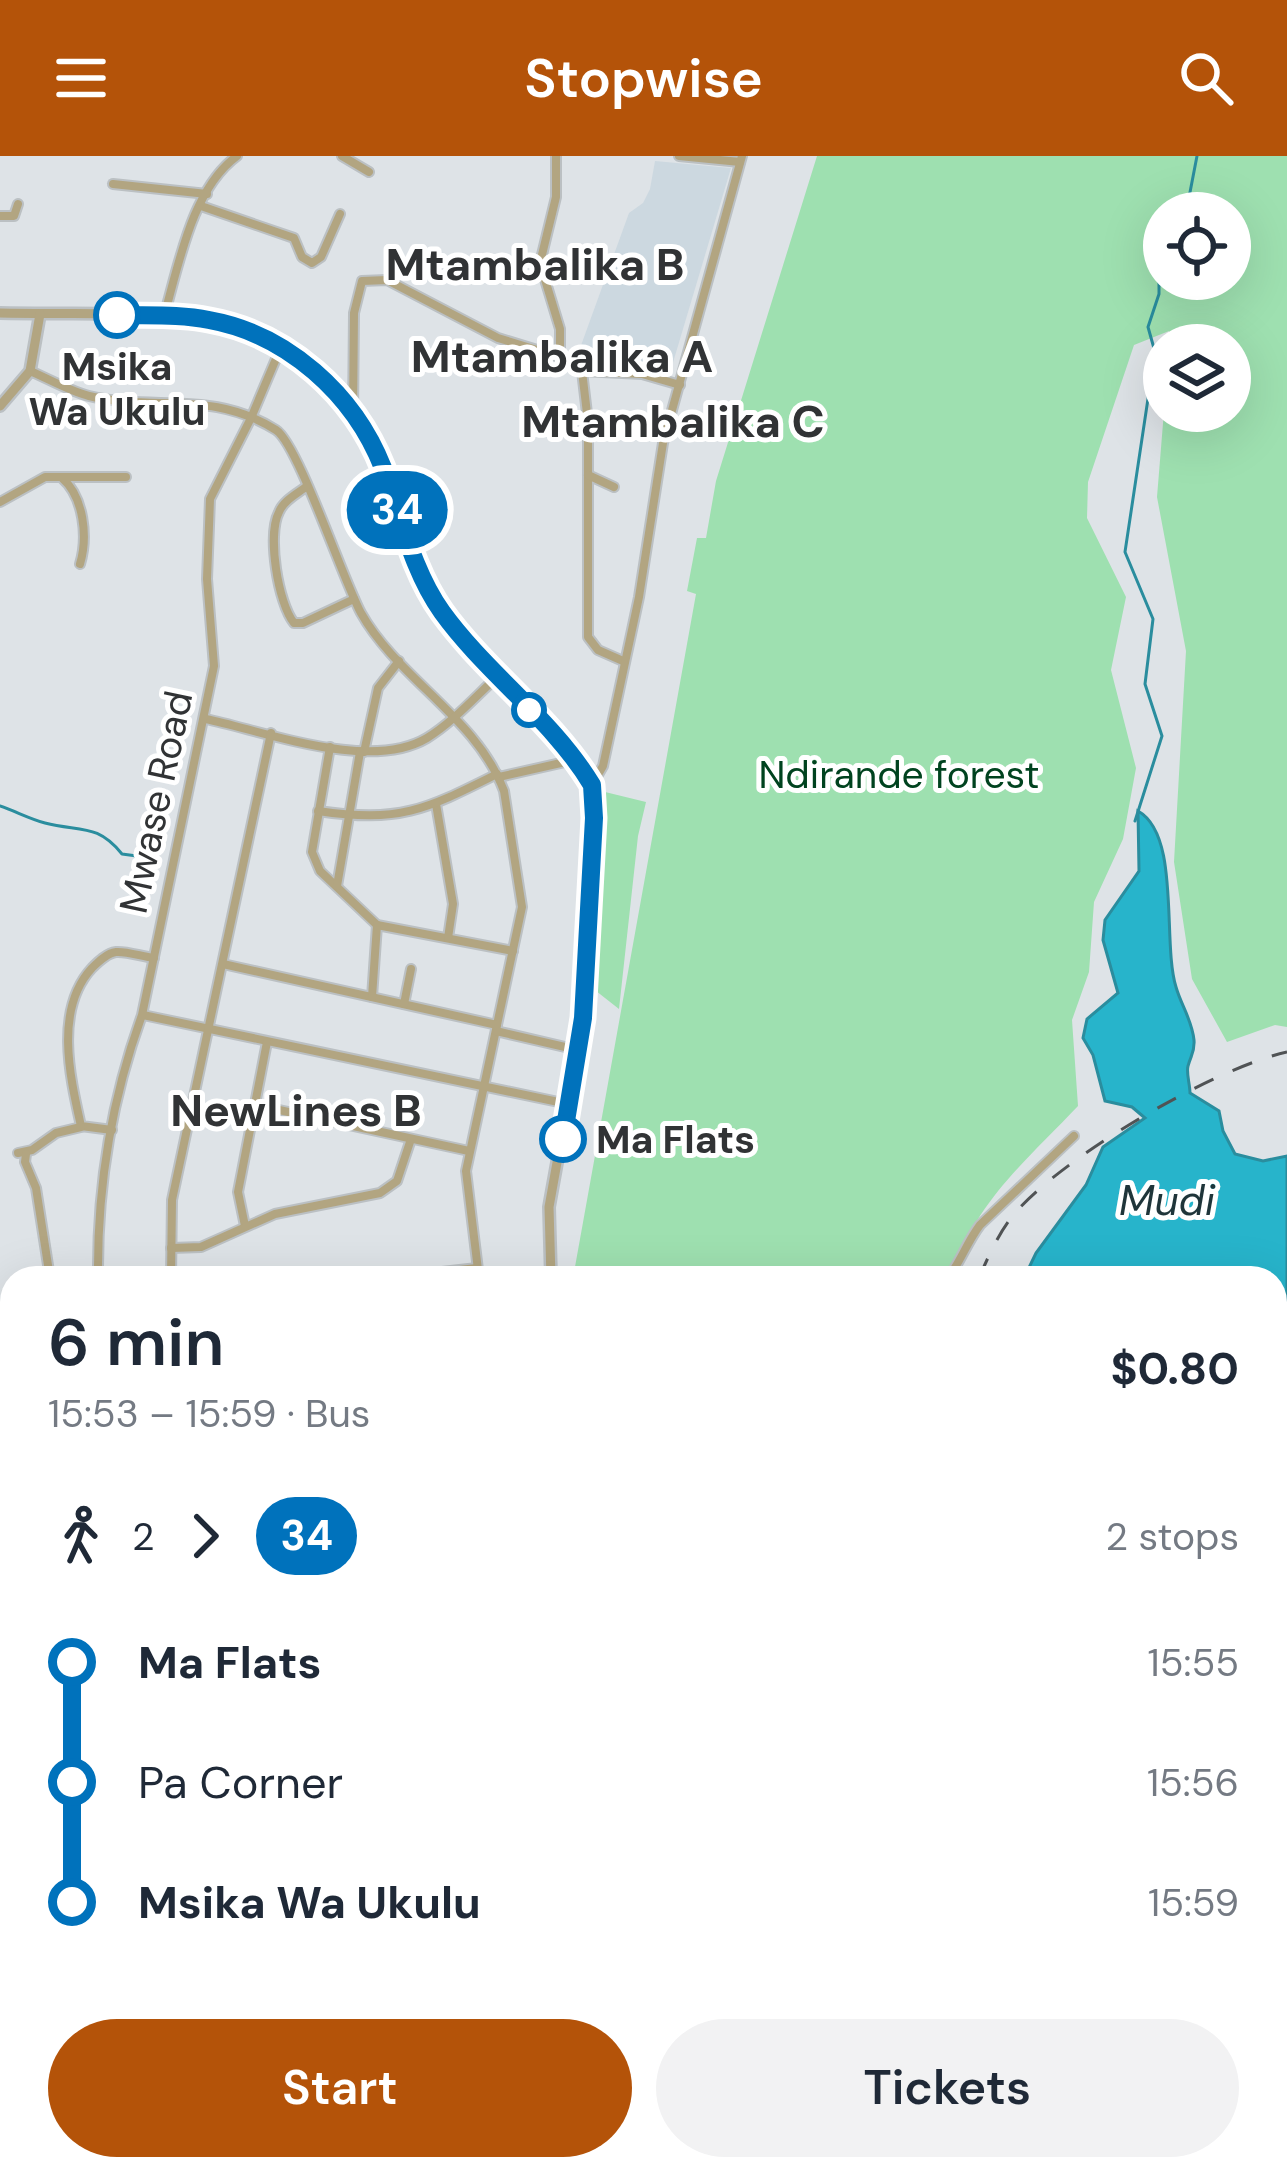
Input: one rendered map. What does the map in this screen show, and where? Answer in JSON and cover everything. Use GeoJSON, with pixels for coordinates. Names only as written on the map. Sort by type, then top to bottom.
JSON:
{"type":"FeatureCollection","features":[{"type":"Feature","properties":{"kind":"street"},"geometry":{"type":"LineString","coordinates":[[164,316],[185,242],[201,206],[222,167],[237,156]]}},
{"type":"Feature","properties":{"kind":"street"},"geometry":{"type":"LineString","coordinates":[[342,156],[369,172]]}},
{"type":"Feature","properties":{"kind":"street"},"geometry":{"type":"LineString","coordinates":[[556,156],[556,197],[540,263],[560,329],[560,357]]}},
{"type":"Feature","properties":{"kind":"street"},"geometry":{"type":"LineString","coordinates":[[551,1266],[549,1207],[578,1050],[592,875],[592,785],[603,766],[639,597],[663,443],[741,159],[679,156]]}},
{"type":"Feature","properties":{"kind":"street"},"geometry":{"type":"LineString","coordinates":[[216,157],[222,167]]}},
{"type":"Feature","properties":{"kind":"street"},"geometry":{"type":"LineString","coordinates":[[113,184],[207,194]]}},
{"type":"Feature","properties":{"kind":"street"},"geometry":{"type":"LineString","coordinates":[[0,216],[14,216],[18,204]]}},
{"type":"Feature","properties":{"kind":"street"},"geometry":{"type":"LineString","coordinates":[[201,206],[294,238],[302,256],[312,262],[321,256],[340,214]]}},
{"type":"Feature","properties":{"kind":"street"},"geometry":{"type":"LineString","coordinates":[[352,416],[354,313],[366,279],[387,280],[498,338],[560,357],[582,371],[642,374],[680,385]]}},
{"type":"Feature","properties":{"kind":"street"},"geometry":{"type":"LineString","coordinates":[[0,314],[164,316],[224,323],[281,347],[313,369],[352,416],[380,461],[428,587],[448,620],[592,785]]}},
{"type":"Feature","properties":{"kind":"street"},"geometry":{"type":"LineString","coordinates":[[0,406],[30,370],[40,314]]}},
{"type":"Feature","properties":{"kind":"street","name":"Mwase Road"},"geometry":{"type":"LineString","coordinates":[[98,1266],[98,1203],[112,1130],[142,1015],[206,719],[215,655],[207,579],[207,516],[218,480],[281,347]]}},
{"type":"Feature","properties":{"kind":"street"},"geometry":{"type":"LineString","coordinates":[[30,370],[90,397],[203,403],[251,418],[286,437],[354,599],[372,630],[453,717],[498,776],[521,897],[469,1151],[466,1187],[477,1266]]}},
{"type":"Feature","properties":{"kind":"street"},"geometry":{"type":"LineString","coordinates":[[582,371],[588,422],[588,637],[598,650],[623,661]]}},
{"type":"Feature","properties":{"kind":"street"},"geometry":{"type":"LineString","coordinates":[[588,475],[614,487]]}},
{"type":"Feature","properties":{"kind":"street"},"geometry":{"type":"LineString","coordinates":[[61,477],[78,499],[87,541],[80,564]]}},
{"type":"Feature","properties":{"kind":"street"},"geometry":{"type":"LineString","coordinates":[[0,502],[31,482],[126,477]]}},
{"type":"Feature","properties":{"kind":"street"},"geometry":{"type":"LineString","coordinates":[[307,486],[283,505],[275,520],[279,581],[289,618],[303,623],[354,599]]}},
{"type":"Feature","properties":{"kind":"street"},"geometry":{"type":"LineString","coordinates":[[337,888],[348,815],[378,688],[399,661]]}},
{"type":"Feature","properties":{"kind":"street"},"geometry":{"type":"LineString","coordinates":[[206,719],[362,752],[412,745],[453,717],[499,675]]}},
{"type":"Feature","properties":{"kind":"street"},"geometry":{"type":"LineString","coordinates":[[171,1266],[172,1200],[272,734]]}},
{"type":"Feature","properties":{"kind":"street"},"geometry":{"type":"LineString","coordinates":[[330,747],[313,856],[320,871],[377,925],[513,951]]}},
{"type":"Feature","properties":{"kind":"street"},"geometry":{"type":"LineString","coordinates":[[318,811],[386,818],[436,804],[498,776],[574,760]]}},
{"type":"Feature","properties":{"kind":"street"},"geometry":{"type":"LineString","coordinates":[[436,804],[453,904],[448,938]]}},
{"type":"Feature","properties":{"kind":"street"},"geometry":{"type":"LineString","coordinates":[[372,997],[377,925]]}},
{"type":"Feature","properties":{"kind":"street"},"geometry":{"type":"LineString","coordinates":[[81,1126],[69,1033],[73,997],[94,966],[108,955],[154,958]]}},
{"type":"Feature","properties":{"kind":"street"},"geometry":{"type":"LineString","coordinates":[[223,964],[404,1004],[578,1050]]}},
{"type":"Feature","properties":{"kind":"street"},"geometry":{"type":"LineString","coordinates":[[404,1004],[411,969]]}},
{"type":"Feature","properties":{"kind":"street"},"geometry":{"type":"LineString","coordinates":[[142,1015],[570,1104]]}},
{"type":"Feature","properties":{"kind":"street"},"geometry":{"type":"LineString","coordinates":[[245,1226],[238,1192],[267,1042]]}},
{"type":"Feature","properties":{"kind":"street"},"geometry":{"type":"LineString","coordinates":[[256,1105],[410,1142],[469,1151]]}},
{"type":"Feature","properties":{"kind":"street"},"geometry":{"type":"LineString","coordinates":[[48,1266],[36,1187],[22,1153],[56,1132],[81,1126],[112,1130]]}},
{"type":"Feature","properties":{"kind":"street"},"geometry":{"type":"LineString","coordinates":[[955,1266],[980,1226],[1073,1136]]}},
{"type":"Feature","properties":{"kind":"street"},"geometry":{"type":"LineString","coordinates":[[171,1248],[201,1247],[275,1214],[380,1193],[398,1181],[410,1142]]}},
{"type":"Feature","properties":{"kind":"shaded area"},"geometry":{"type":"Polygon","coordinates":[[[655,161],[731,168],[669,376],[633,365],[602,368],[575,362],[629,213],[643,203],[650,189],[655,161]]]}},
{"type":"Feature","properties":{"kind":"green space","name":"Ndirande forest"},"geometry":{"type":"Polygon","coordinates":[[[817,156],[1287,156],[1287,1027],[1275,1025],[1227,1042],[1192,979],[1174,862],[1186,651],[1157,497],[1162,432],[1251,432],[1251,324],[1143,324],[1143,341],[1134,345],[1088,482],[1087,518],[1126,597],[1111,670],[1136,768],[1123,839],[1094,902],[1089,972],[1072,1020],[1078,1106],[988,1205],[955,1266],[575,1266],[696,594],[687,591],[697,538],[706,538],[716,481],[817,156]]]}},
{"type":"Feature","properties":{"kind":"green space"},"geometry":{"type":"Polygon","coordinates":[[[601,791],[646,802],[619,1009],[591,987],[601,791]]]}},
{"type":"Feature","properties":{"kind":"water","name":"Mudi"},"geometry":{"type":"Polygon","coordinates":[[[1138,811],[1160,842],[1165,865],[1172,968],[1194,1040],[1188,1069],[1190,1093],[1219,1111],[1235,1154],[1263,1161],[1287,1156],[1287,1266],[1030,1266],[1086,1185],[1103,1147],[1145,1118],[1132,1107],[1105,1101],[1093,1055],[1083,1038],[1087,1019],[1118,993],[1103,940],[1105,920],[1139,871],[1138,811]]]}},
{"type":"Feature","properties":{"kind":"waterway"},"geometry":{"type":"LineString","coordinates":[[1190,192],[1197,156]]}},
{"type":"Feature","properties":{"kind":"waterway"},"geometry":{"type":"LineString","coordinates":[[1135,821],[1162,736],[1145,684],[1153,619],[1125,552],[1155,352],[1148,327],[1157,300]]}},
{"type":"Feature","properties":{"kind":"waterway"},"geometry":{"type":"LineString","coordinates":[[0,806],[45,823],[96,833],[122,854],[159,859]]}},
{"type":"Feature","properties":{"kind":"railway"},"geometry":{"type":"LineString","coordinates":[[985,1266],[1015,1213],[1103,1141],[1221,1076],[1287,1052]]}},
{"type":"Feature","properties":{"kind":"bus line","name":"34"},"geometry":{"type":"LineString","coordinates":[[117,315],[180,316],[224,323],[267,339],[313,369],[376,454],[440,610],[556,738],[592,785],[583,1018],[563,1139]]}},
{"type":"Feature","properties":{"kind":"place","name":"Msika Wa Ukulu"},"geometry":{"type":"Point","coordinates":[117,315]}},
{"type":"Feature","properties":{"kind":"place","name":"Ma Flats"},"geometry":{"type":"Point","coordinates":[563,1139]}},
{"type":"Feature","properties":{"kind":"district","name":"Mtambalika B"},"geometry":{"type":"Point","coordinates":[535,264]}},
{"type":"Feature","properties":{"kind":"district","name":"Mtambalika A"},"geometry":{"type":"Point","coordinates":[562,356]}},
{"type":"Feature","properties":{"kind":"district","name":"Mtambalika C"},"geometry":{"type":"Point","coordinates":[673,421]}},
{"type":"Feature","properties":{"kind":"district","name":"NewLines B"},"geometry":{"type":"Point","coordinates":[296,1110]}}]}
